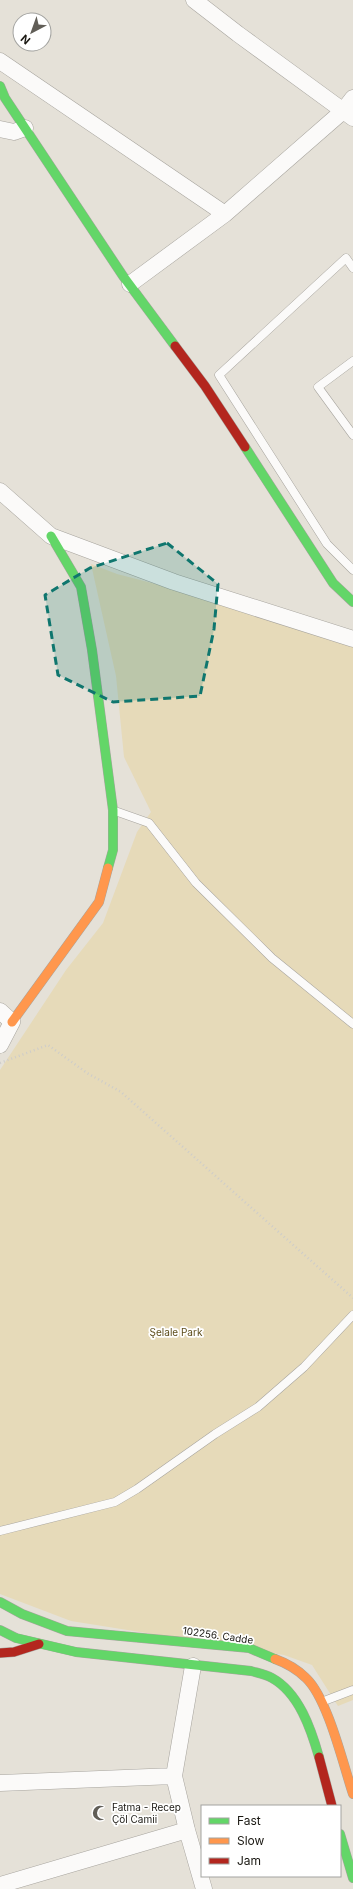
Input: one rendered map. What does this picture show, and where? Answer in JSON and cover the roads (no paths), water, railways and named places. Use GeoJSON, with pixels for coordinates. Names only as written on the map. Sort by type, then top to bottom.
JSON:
{"type":"FeatureCollection","features":[{"type":"Feature","properties":{"kind":"street"},"geometry":{"type":"LineString","coordinates":[[194,0],[244,39],[348,115]]}},
{"type":"Feature","properties":{"kind":"street"},"geometry":{"type":"LineString","coordinates":[[0,61],[225,214]]}},
{"type":"Feature","properties":{"kind":"street"},"geometry":{"type":"LineString","coordinates":[[0,86],[5,98],[130,284],[205,386],[333,583],[353,602]]}},
{"type":"Feature","properties":{"kind":"street"},"geometry":{"type":"LineString","coordinates":[[130,284],[225,214],[348,115],[353,98]]}},
{"type":"Feature","properties":{"kind":"street"},"geometry":{"type":"LineString","coordinates":[[0,129],[14,132],[25,128]]}},
{"type":"Feature","properties":{"kind":"street"},"geometry":{"type":"LineString","coordinates":[[0,1045],[12,1022],[99,902],[113,850],[113,810],[92,650],[81,587],[51,536],[1,494]]}},
{"type":"Feature","properties":{"kind":"street"},"geometry":{"type":"LineString","coordinates":[[51,536],[174,582],[353,639]]}},
{"type":"Feature","properties":{"kind":"street"},"geometry":{"type":"LineString","coordinates":[[0,1011],[12,1022]]}},
{"type":"Feature","properties":{"kind":"street","name":"102256. Cadde"},"geometry":{"type":"LineString","coordinates":[[0,1602],[22,1614],[67,1630],[101,1635],[172,1640],[249,1648],[288,1664],[307,1678],[323,1701],[353,1794]]}},
{"type":"Feature","properties":{"kind":"street"},"geometry":{"type":"LineString","coordinates":[[0,1630],[16,1638],[76,1652],[193,1666],[251,1671],[273,1678],[291,1693],[306,1719],[332,1805]]}},
{"type":"Feature","properties":{"kind":"street"},"geometry":{"type":"LineString","coordinates":[[0,1653],[14,1652],[40,1644]]}},
{"type":"Feature","properties":{"kind":"street"},"geometry":{"type":"LineString","coordinates":[[193,1666],[174,1776],[187,1830],[204,1889]]}},
{"type":"Feature","properties":{"kind":"street"},"geometry":{"type":"LineString","coordinates":[[0,1783],[174,1776]]}},
{"type":"Feature","properties":{"kind":"street"},"geometry":{"type":"LineString","coordinates":[[0,1885],[187,1830]]}},
{"type":"Feature","properties":{"kind":"street"},"geometry":{"type":"LineString","coordinates":[[341,1837],[353,1878]]}},
{"type":"Feature","properties":{"kind":"lane"},"geometry":{"type":"LineString","coordinates":[[353,268],[346,258],[219,375],[327,544],[353,570]]}},
{"type":"Feature","properties":{"kind":"lane"},"geometry":{"type":"LineString","coordinates":[[353,361],[318,387],[353,435]]}},
{"type":"Feature","properties":{"kind":"lane"},"geometry":{"type":"LineString","coordinates":[[113,810],[149,823],[196,883],[272,958],[353,1024]]}},
{"type":"Feature","properties":{"kind":"lane"},"geometry":{"type":"LineString","coordinates":[[0,1531],[115,1502],[137,1489],[215,1434],[258,1406],[304,1366],[353,1315]]}},
{"type":"Feature","properties":{"kind":"lane"},"geometry":{"type":"LineString","coordinates":[[323,1701],[353,1690]]}},
{"type":"Feature","properties":{"kind":"place","name":"Fatma - Recep Çöl Camii"},"geometry":{"type":"Point","coordinates":[100,1813]}},
{"type":"Feature","properties":{"kind":"park label","name":"Şelale Park"},"geometry":{"type":"Point","coordinates":[176,1332]}}]}
